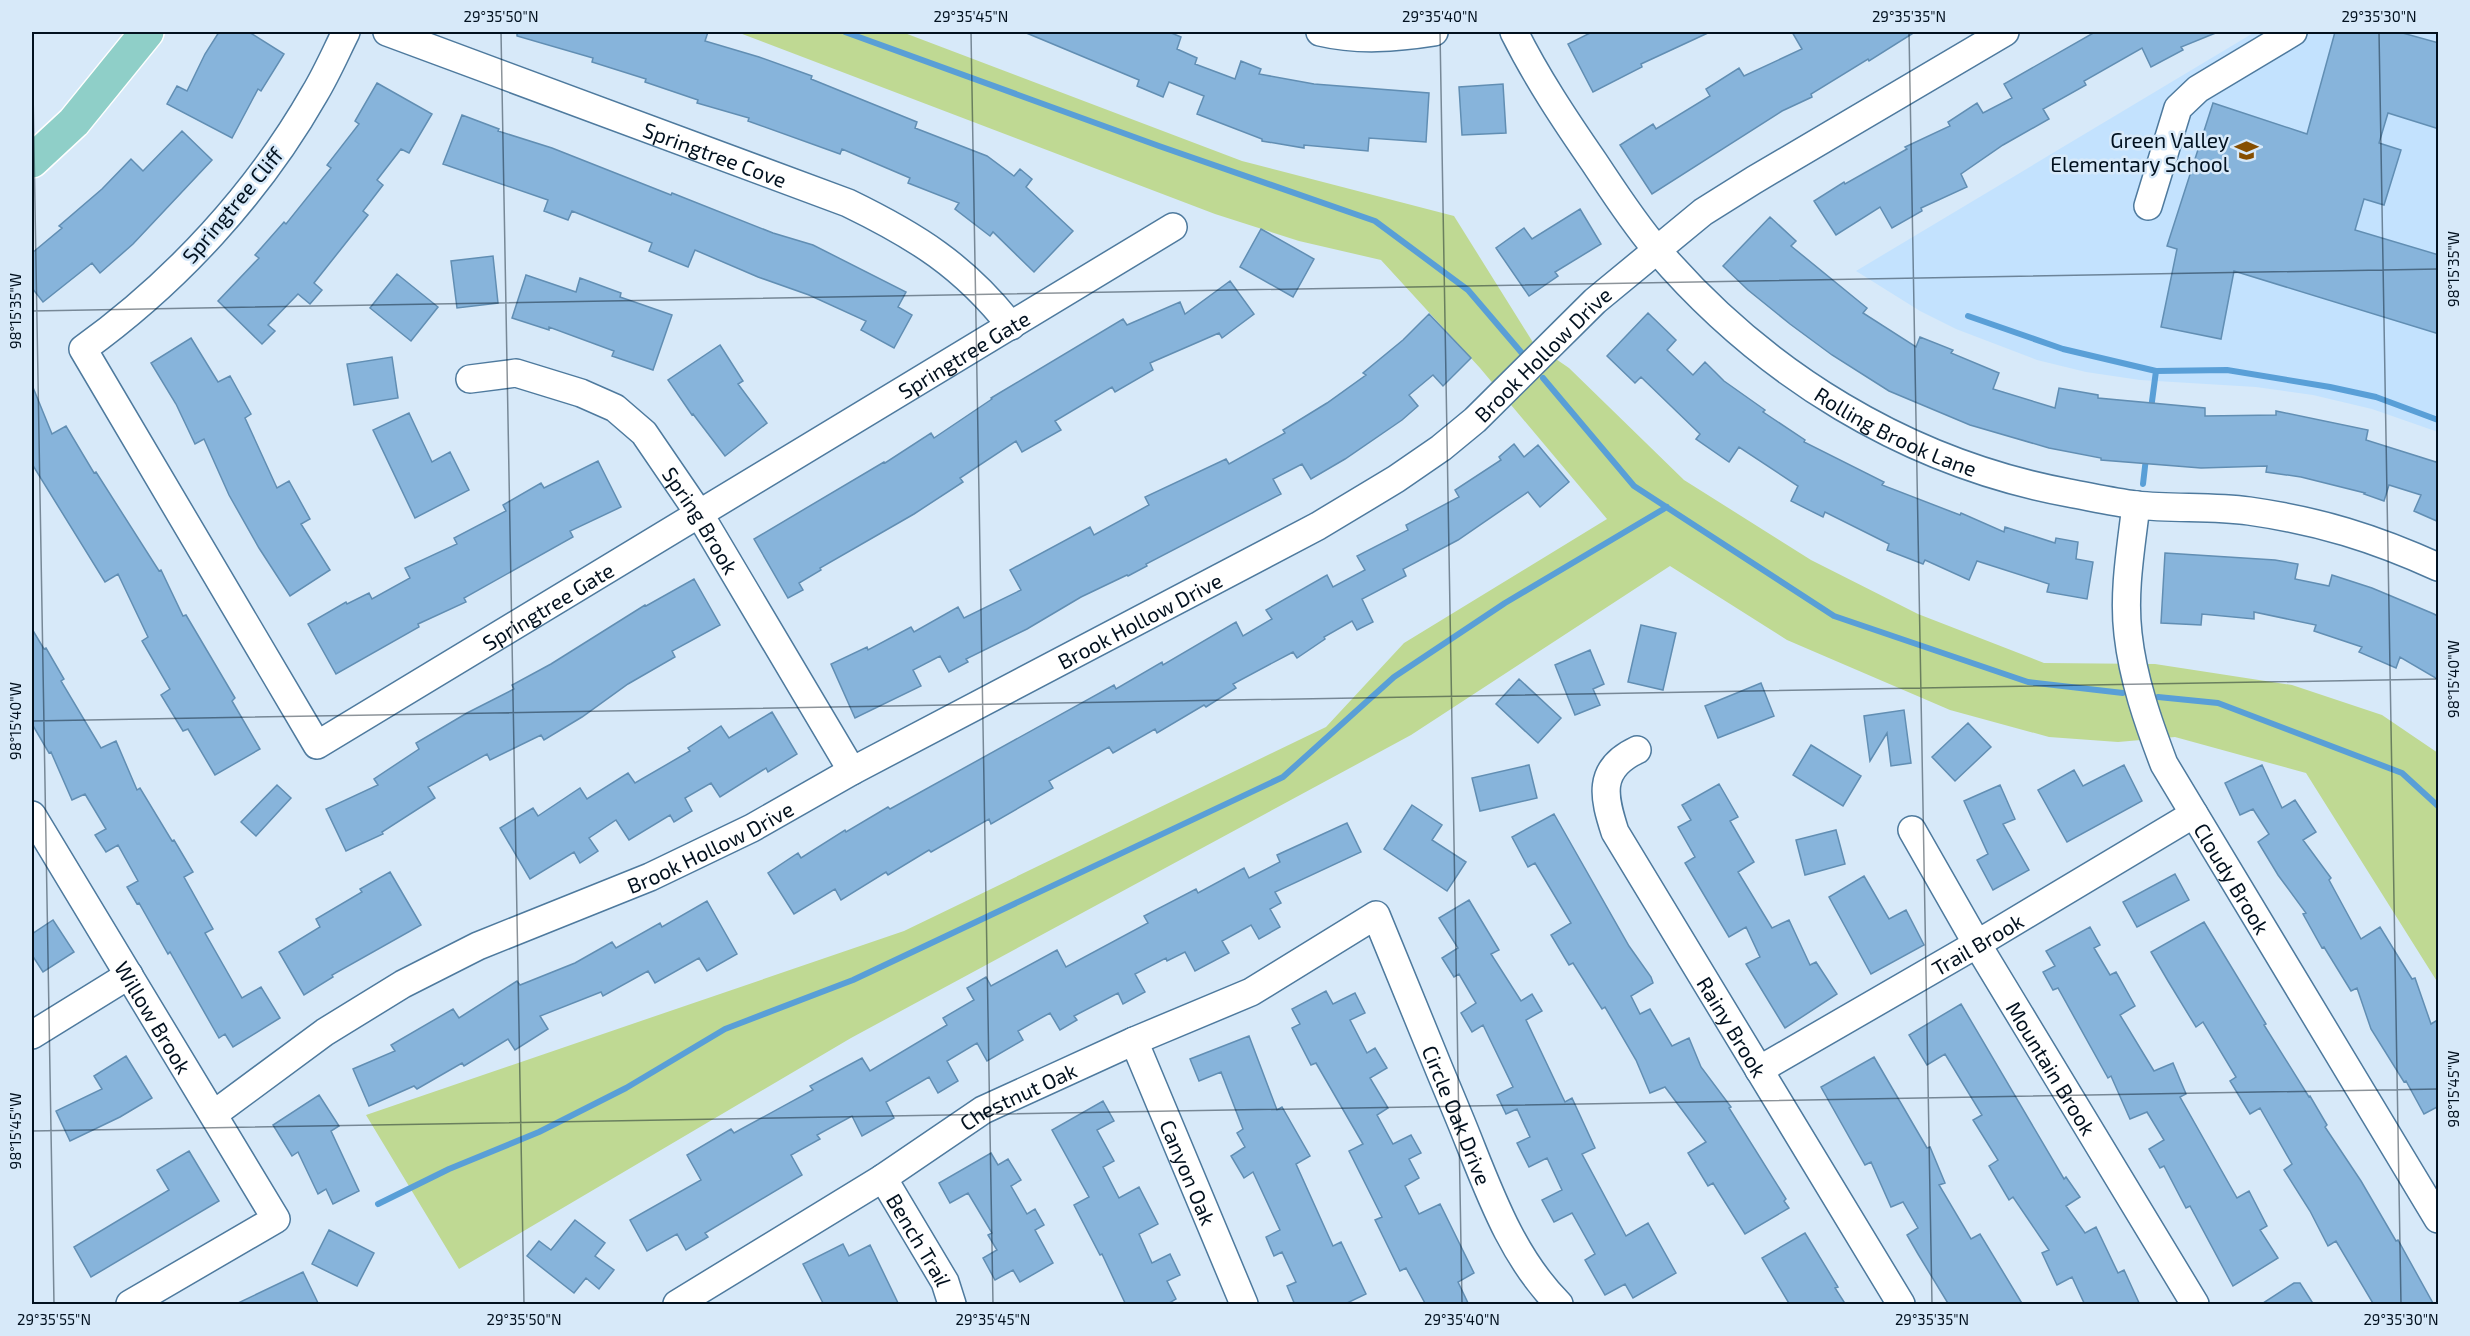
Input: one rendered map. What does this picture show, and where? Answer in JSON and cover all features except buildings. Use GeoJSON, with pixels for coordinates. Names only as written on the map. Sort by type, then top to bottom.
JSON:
{"type":"FeatureCollection","features":[{"type":"Feature","properties":{"kind":"main road"},"geometry":{"type":"LineString","coordinates":[[32,161],[74,122],[147,32]]}},
{"type":"Feature","properties":{"kind":"street","name":"Springtree Cliff"},"geometry":{"type":"LineString","coordinates":[[83,349],[142,304],[176,272],[224,220],[274,158],[316,93],[346,32]]}},
{"type":"Feature","properties":{"kind":"street","name":"Springtree Cove"},"geometry":{"type":"LineString","coordinates":[[387,32],[848,204],[896,226],[969,278],[1011,326]]}},
{"type":"Feature","properties":{"kind":"street"},"geometry":{"type":"LineString","coordinates":[[1320,32],[1339,36],[1400,37],[1434,32]]}},
{"type":"Feature","properties":{"kind":"street","name":"Rolling Brook Lane"},"geometry":{"type":"LineString","coordinates":[[1514,32],[1549,96],[1635,222],[1657,250],[1750,344],[1804,384],[1852,413],[1930,452],[1996,476],[2065,493],[2136,505],[2247,511],[2330,526],[2385,543],[2439,567]]}},
{"type":"Feature","properties":{"kind":"street","name":"Brook Hollow Drive"},"geometry":{"type":"LineString","coordinates":[[214,1114],[325,1032],[403,984],[478,946],[650,877],[752,828],[852,771],[1318,526],[1396,479],[1441,448],[1475,420],[1595,301],[1703,213],[1754,180],[2005,32]]}},
{"type":"Feature","properties":{"kind":"street"},"geometry":{"type":"LineString","coordinates":[[2148,207],[2178,108],[2198,89],[2293,32]]}},
{"type":"Feature","properties":{"kind":"street","name":"Springtree Gate"},"geometry":{"type":"LineString","coordinates":[[83,349],[317,745],[1173,227]]}},
{"type":"Feature","properties":{"kind":"street","name":"Spring Brook"},"geometry":{"type":"LineString","coordinates":[[470,379],[516,373],[581,393],[615,408],[644,433],[700,515],[852,771]]}},
{"type":"Feature","properties":{"kind":"street","name":"Cloudy Brook"},"geometry":{"type":"LineString","coordinates":[[2136,505],[2127,581],[2128,633],[2134,671],[2149,727],[2164,764],[2439,1219]]}},
{"type":"Feature","properties":{"kind":"street","name":"Rainy Brook"},"geometry":{"type":"LineString","coordinates":[[1636,750],[1627,754],[1613,767],[1607,783],[1605,801],[1615,832],[1901,1305]]}},
{"type":"Feature","properties":{"kind":"street","name":"Trail Brook"},"geometry":{"type":"LineString","coordinates":[[1759,1070],[1977,944],[2194,814]]}},
{"type":"Feature","properties":{"kind":"street","name":"Willow Brook"},"geometry":{"type":"LineString","coordinates":[[32,815],[276,1219],[130,1305]]}},
{"type":"Feature","properties":{"kind":"street","name":"Mountain Brook"},"geometry":{"type":"LineString","coordinates":[[1912,830],[1977,944],[2195,1305]]}},
{"type":"Feature","properties":{"kind":"street","name":"Chestnut Oak"},"geometry":{"type":"LineString","coordinates":[[677,1305],[883,1178],[983,1110],[1134,1041],[1251,992],[1376,915]]}},
{"type":"Feature","properties":{"kind":"street","name":"Circle Oak Drive"},"geometry":{"type":"LineString","coordinates":[[1376,915],[1494,1203],[1519,1254],[1547,1293],[1559,1305]]}},
{"type":"Feature","properties":{"kind":"street"},"geometry":{"type":"LineString","coordinates":[[32,1035],[129,975]]}},
{"type":"Feature","properties":{"kind":"street","name":"Canyon Oak"},"geometry":{"type":"LineString","coordinates":[[1134,1041],[1244,1305]]}},
{"type":"Feature","properties":{"kind":"street","name":"Bench Trail"},"geometry":{"type":"LineString","coordinates":[[883,1178],[945,1282],[952,1305]]}},
{"type":"Feature","properties":{"kind":"shaded area","name":"Green Valley Elementary School"},"geometry":{"type":"Polygon","coordinates":[[[2255,32],[2438,32],[2438,432],[2372,409],[2313,395],[2256,387],[2140,380],[2086,372],[2037,360],[1956,329],[1920,311],[1856,271],[2255,32]]]}},
{"type":"Feature","properties":{"kind":"green space"},"geometry":{"type":"Polygon","coordinates":[[[737,32],[902,32],[1242,161],[1454,216],[1534,344],[1569,368],[1684,480],[1811,560],[1918,614],[2044,663],[2155,664],[2292,685],[2382,715],[2438,753],[2438,983],[2306,773],[2175,737],[2118,742],[2049,737],[1950,710],[1787,640],[1670,566],[1411,735],[851,1038],[459,1269],[366,1115],[904,931],[1326,727],[1404,643],[1607,519],[1480,368],[1381,260],[1299,241],[1215,214],[737,32]]]}},
{"type":"Feature","properties":{"kind":"waterway"},"geometry":{"type":"LineString","coordinates":[[845,32],[1159,146],[1375,221],[1468,290],[1521,352]]}},
{"type":"Feature","properties":{"kind":"waterway"},"geometry":{"type":"LineString","coordinates":[[1968,316],[2063,349],[2156,371],[2227,370],[2330,387],[2376,397],[2438,420]]}},
{"type":"Feature","properties":{"kind":"waterway"},"geometry":{"type":"LineString","coordinates":[[2151,409],[2156,371]]}},
{"type":"Feature","properties":{"kind":"waterway"},"geometry":{"type":"LineString","coordinates":[[1543,378],[1634,486],[1834,616],[2028,682],[2123,693]]}},
{"type":"Feature","properties":{"kind":"waterway"},"geometry":{"type":"LineString","coordinates":[[2143,484],[2146,458]]}},
{"type":"Feature","properties":{"kind":"waterway"},"geometry":{"type":"LineString","coordinates":[[378,1204],[449,1169],[539,1132],[626,1088],[725,1029],[853,980],[1283,777],[1394,677],[1505,603],[1667,507]]}},
{"type":"Feature","properties":{"kind":"waterway"},"geometry":{"type":"LineString","coordinates":[[2158,697],[2218,703],[2402,773],[2438,806]]}},
{"type":"Feature","properties":{"kind":"place","name":"Green Valley Elementary School"},"geometry":{"type":"Point","coordinates":[2247,151]}}]}
